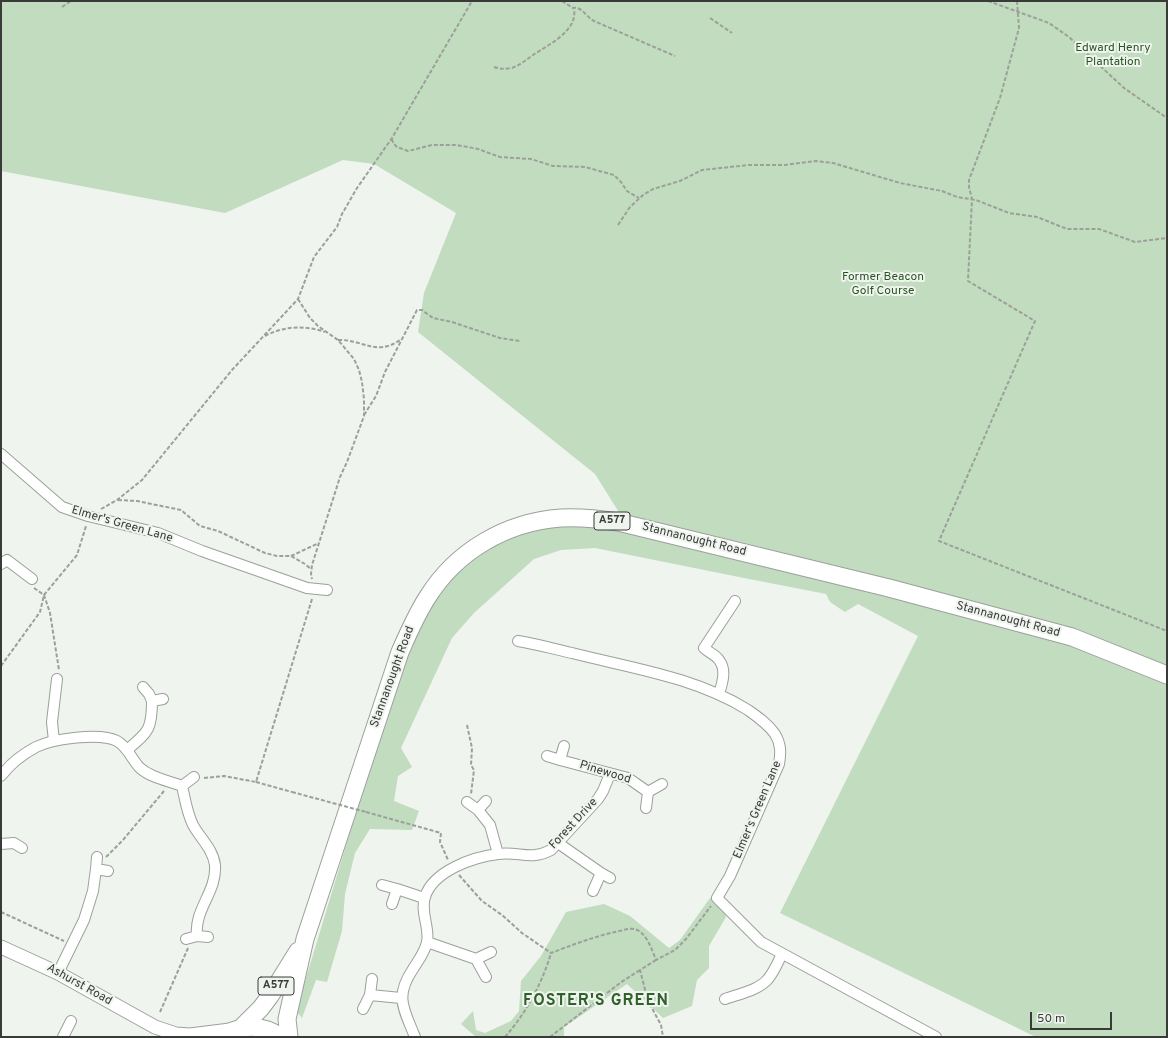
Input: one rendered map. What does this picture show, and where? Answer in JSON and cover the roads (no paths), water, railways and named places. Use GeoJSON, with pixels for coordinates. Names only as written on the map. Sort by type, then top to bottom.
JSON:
{"type":"FeatureCollection","features":[{"type":"Feature","properties":{"kind":"main road","name":"Stannanought Road"},"geometry":{"type":"LineString","coordinates":[[289,1037],[287,1019],[305,939],[400,652],[414,621],[428,597],[446,573],[463,556],[484,541],[506,530],[532,522],[560,518],[587,518],[626,524],[889,588],[1072,637],[1167,675]]}},
{"type":"Feature","properties":{"kind":"main road","name":"Stannanought Road"},"geometry":{"type":"LineString","coordinates":[[231,1032],[261,1008],[305,939]]}},
{"type":"Feature","properties":{"kind":"main road"},"geometry":{"type":"LineString","coordinates":[[231,1032],[255,1027],[268,1030],[281,1037]]}},
{"type":"Feature","properties":{"kind":"street","name":"Elmer's Green Lane"},"geometry":{"type":"LineString","coordinates":[[1,454],[62,507],[88,516],[158,533],[202,551],[307,588],[327,590]]}},
{"type":"Feature","properties":{"kind":"street"},"geometry":{"type":"LineString","coordinates":[[3,560],[32,579]]}},
{"type":"Feature","properties":{"kind":"street"},"geometry":{"type":"LineString","coordinates":[[719,694],[723,678],[723,670],[719,660],[704,648],[735,601]]}},
{"type":"Feature","properties":{"kind":"street","name":"Elmer's Green Lane"},"geometry":{"type":"LineString","coordinates":[[518,641],[607,661],[689,683],[719,694],[759,718],[775,734],[781,750],[779,764],[730,876],[717,898],[761,942],[782,954]]}},
{"type":"Feature","properties":{"kind":"street"},"geometry":{"type":"LineString","coordinates":[[54,741],[52,722],[57,679]]}},
{"type":"Feature","properties":{"kind":"street"},"geometry":{"type":"LineString","coordinates":[[127,750],[148,731],[151,726],[152,701],[149,694],[143,688]]}},
{"type":"Feature","properties":{"kind":"street"},"geometry":{"type":"LineString","coordinates":[[152,701],[163,699]]}},
{"type":"Feature","properties":{"kind":"street"},"geometry":{"type":"LineString","coordinates":[[1,776],[9,765],[36,747],[54,741],[100,737],[116,740],[127,750],[145,772],[182,786]]}},
{"type":"Feature","properties":{"kind":"street"},"geometry":{"type":"LineString","coordinates":[[560,760],[564,746]]}},
{"type":"Feature","properties":{"kind":"street","name":"Pinewood"},"geometry":{"type":"LineString","coordinates":[[547,756],[628,778],[648,792]]}},
{"type":"Feature","properties":{"kind":"street","name":"Forest Drive"},"geometry":{"type":"LineString","coordinates":[[424,898],[429,887],[437,878],[453,868],[476,859],[498,854],[535,856],[547,852],[558,843],[598,799],[610,774]]}},
{"type":"Feature","properties":{"kind":"street"},"geometry":{"type":"LineString","coordinates":[[182,786],[194,777]]}},
{"type":"Feature","properties":{"kind":"street"},"geometry":{"type":"LineString","coordinates":[[646,808],[648,792],[662,784]]}},
{"type":"Feature","properties":{"kind":"street"},"geometry":{"type":"LineString","coordinates":[[182,786],[190,819],[209,849],[215,866],[212,886],[206,902],[198,916],[192,938],[208,936]]}},
{"type":"Feature","properties":{"kind":"street"},"geometry":{"type":"LineString","coordinates":[[478,810],[486,801]]}},
{"type":"Feature","properties":{"kind":"street"},"geometry":{"type":"LineString","coordinates":[[467,802],[478,810],[490,825],[498,854]]}},
{"type":"Feature","properties":{"kind":"street"},"geometry":{"type":"LineString","coordinates":[[1,844],[14,843],[22,848]]}},
{"type":"Feature","properties":{"kind":"street"},"geometry":{"type":"LineString","coordinates":[[558,843],[610,878]]}},
{"type":"Feature","properties":{"kind":"street"},"geometry":{"type":"LineString","coordinates":[[58,973],[84,920],[93,891],[97,857]]}},
{"type":"Feature","properties":{"kind":"street"},"geometry":{"type":"LineString","coordinates":[[96,869],[108,871]]}},
{"type":"Feature","properties":{"kind":"street"},"geometry":{"type":"LineString","coordinates":[[593,891],[601,873]]}},
{"type":"Feature","properties":{"kind":"street"},"geometry":{"type":"LineString","coordinates":[[382,885],[424,898],[427,942],[421,957],[403,986],[401,998],[415,1037]]}},
{"type":"Feature","properties":{"kind":"street"},"geometry":{"type":"LineString","coordinates":[[392,904],[397,890]]}},
{"type":"Feature","properties":{"kind":"street"},"geometry":{"type":"LineString","coordinates":[[427,942],[476,959],[486,977]]}},
{"type":"Feature","properties":{"kind":"street","name":"Ashurst Road"},"geometry":{"type":"LineString","coordinates":[[1,947],[58,973],[155,1027],[176,1034],[190,1035],[231,1032]]}},
{"type":"Feature","properties":{"kind":"street"},"geometry":{"type":"LineString","coordinates":[[476,959],[491,952]]}},
{"type":"Feature","properties":{"kind":"street"},"geometry":{"type":"LineString","coordinates":[[725,999],[751,990],[764,983],[769,978],[782,954],[936,1037]]}},
{"type":"Feature","properties":{"kind":"street"},"geometry":{"type":"LineString","coordinates":[[363,1009],[370,995],[372,979]]}},
{"type":"Feature","properties":{"kind":"street"},"geometry":{"type":"LineString","coordinates":[[370,995],[401,998]]}},
{"type":"Feature","properties":{"kind":"street"},"geometry":{"type":"LineString","coordinates":[[63,1037],[71,1021]]}},
{"type":"Feature","properties":{"kind":"street","name":"Ashurst Road"},"geometry":{"type":"LineString","coordinates":[[155,1027],[164,1037]]}},
{"type":"Feature","properties":{"kind":"district","name":"FOSTER'S GREEN"},"geometry":{"type":"Point","coordinates":[596,1002]}},
{"type":"Feature","properties":{"kind":"park label","name":"Edward Henry Plantation"},"geometry":{"type":"Point","coordinates":[1113,56]}},
{"type":"Feature","properties":{"kind":"park label","name":"Former Beacon Golf Course"},"geometry":{"type":"Point","coordinates":[883,285]}}]}
